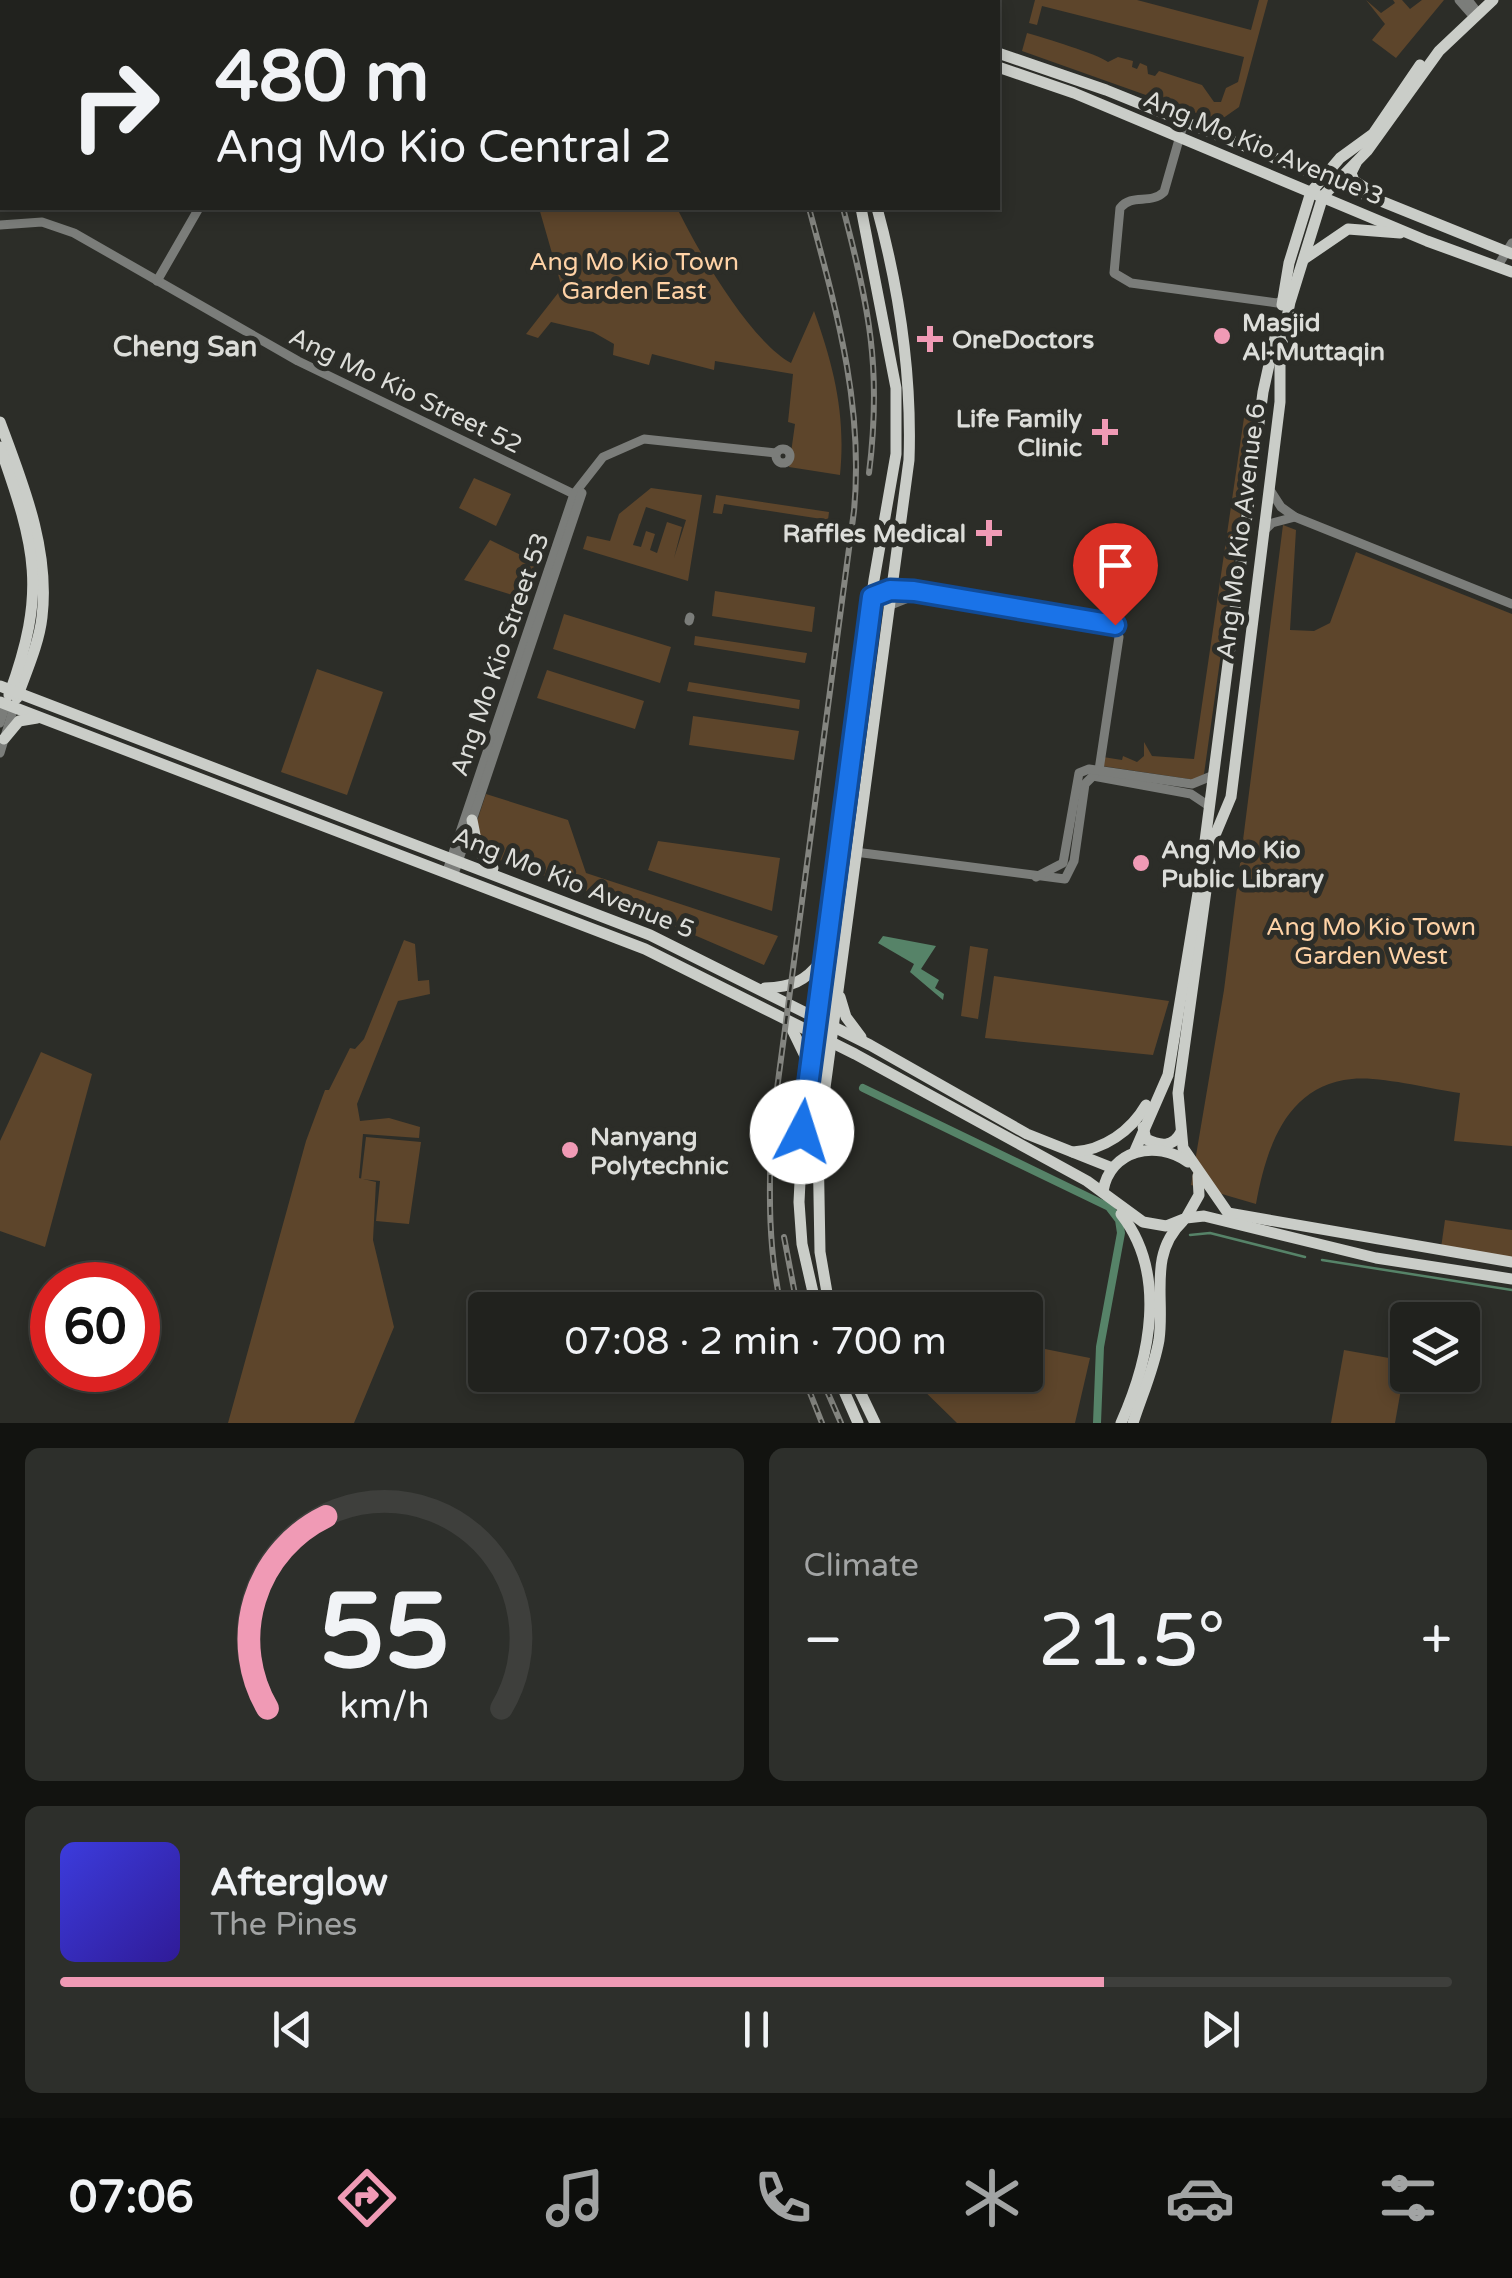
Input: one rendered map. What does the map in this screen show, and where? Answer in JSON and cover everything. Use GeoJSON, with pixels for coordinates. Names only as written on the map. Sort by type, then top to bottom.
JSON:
{"type":"FeatureCollection","features":[{"type":"Feature","properties":{"kind":"main road","name":"Ang Mo Kio Avenue 6"},"geometry":{"type":"LineString","coordinates":[[1134,1153],[1168,1075],[1180,1022],[1263,392],[1303,212],[1340,158],[1373,134],[1430,52],[1474,9],[1494,0]]}},
{"type":"Feature","properties":{"kind":"main road","name":"Ang Mo Kio Avenue 6"},"geometry":{"type":"LineString","coordinates":[[1328,180],[1356,162],[1382,132],[1426,66],[1474,9]]}},
{"type":"Feature","properties":{"kind":"main road","name":"Ang Mo Kio Avenue 3"},"geometry":{"type":"LineString","coordinates":[[1000,54],[1511,250]]}},
{"type":"Feature","properties":{"kind":"main road","name":"Ang Mo Kio Avenue 3"},"geometry":{"type":"LineString","coordinates":[[1000,68],[1074,93],[1512,272]]}},
{"type":"Feature","properties":{"kind":"main road"},"geometry":{"type":"LineString","coordinates":[[1302,169],[1340,158]]}},
{"type":"Feature","properties":{"kind":"main road"},"geometry":{"type":"LineString","coordinates":[[1356,162],[1351,172],[1354,181],[1387,203]]}},
{"type":"Feature","properties":{"kind":"main road"},"geometry":{"type":"LineString","coordinates":[[1274,176],[1299,196],[1303,212]]}},
{"type":"Feature","properties":{"kind":"main road","name":"Ang Mo Kio Avenue 6"},"geometry":{"type":"LineString","coordinates":[[1198,1172],[1183,1148],[1180,1079],[1213,840],[1231,797],[1280,402],[1280,352],[1317,194]]}},
{"type":"Feature","properties":{"kind":"main road"},"geometry":{"type":"LineString","coordinates":[[813,1292],[802,1244],[799,1202],[808,1064],[872,597],[896,454],[896,388],[861,210]]}},
{"type":"Feature","properties":{"kind":"main road"},"geometry":{"type":"LineString","coordinates":[[828,1292],[816,1202],[825,1074],[910,460],[911,414],[902,333],[877,210]]}},
{"type":"Feature","properties":{"kind":"main road"},"geometry":{"type":"LineString","coordinates":[[1301,261],[1348,229],[1414,234]]}},
{"type":"Feature","properties":{"kind":"main road"},"geometry":{"type":"LineString","coordinates":[[0,422],[35,524],[43,576],[39,632],[10,689]]}},
{"type":"Feature","properties":{"kind":"main road"},"geometry":{"type":"LineString","coordinates":[[0,447],[28,526],[35,577],[33,617],[7,704]]}},
{"type":"Feature","properties":{"kind":"main road"},"geometry":{"type":"LineString","coordinates":[[862,682],[870,676],[878,684]]}},
{"type":"Feature","properties":{"kind":"main road","name":"Ang Mo Kio Avenue 5"},"geometry":{"type":"LineString","coordinates":[[10,689],[456,857],[650,935],[761,988],[1067,1152],[1110,1167]]}},
{"type":"Feature","properties":{"kind":"main road","name":"Ang Mo Kio Avenue 5"},"geometry":{"type":"LineString","coordinates":[[7,704],[646,949],[830,1041],[1103,1190]]}},
{"type":"Feature","properties":{"kind":"main road"},"geometry":{"type":"LineString","coordinates":[[4,739],[19,721],[42,717]]}},
{"type":"Feature","properties":{"kind":"main road"},"geometry":{"type":"LineString","coordinates":[[230,790],[227,782],[235,776]]}},
{"type":"Feature","properties":{"kind":"main road"},"geometry":{"type":"LineString","coordinates":[[472,820],[478,850],[500,874]]}},
{"type":"Feature","properties":{"kind":"main road"},"geometry":{"type":"LineString","coordinates":[[761,988],[790,988],[810,976],[824,958]]}},
{"type":"Feature","properties":{"kind":"main road"},"geometry":{"type":"LineString","coordinates":[[838,978],[846,1018],[870,1045]]}},
{"type":"Feature","properties":{"kind":"main road"},"geometry":{"type":"LineString","coordinates":[[787,1021],[802,1041],[808,1064]]}},
{"type":"Feature","properties":{"kind":"main road"},"geometry":{"type":"LineString","coordinates":[[1067,1152],[1115,1139],[1136,1122],[1154,1092],[1180,1022]]}},
{"type":"Feature","properties":{"kind":"main road"},"geometry":{"type":"LineString","coordinates":[[825,1074],[854,1054]]}},
{"type":"Feature","properties":{"kind":"main road"},"geometry":{"type":"LineString","coordinates":[[1143,1127],[1146,1139],[1164,1145],[1174,1142],[1181,1132]]}},
{"type":"Feature","properties":{"kind":"main road"},"geometry":{"type":"LineString","coordinates":[[1103,1190],[1110,1167],[1134,1153],[1172,1152],[1198,1172],[1228,1213],[1376,1258],[1512,1279]]}},
{"type":"Feature","properties":{"kind":"main road"},"geometry":{"type":"LineString","coordinates":[[1134,1423],[1159,1340],[1159,1274],[1167,1247],[1199,1195],[1198,1172]]}},
{"type":"Feature","properties":{"kind":"main road"},"geometry":{"type":"LineString","coordinates":[[1103,1190],[1143,1222],[1166,1226],[1186,1218],[1214,1218],[1512,1262]]}},
{"type":"Feature","properties":{"kind":"main road"},"geometry":{"type":"LineString","coordinates":[[1103,1190],[1138,1240],[1148,1267],[1150,1308],[1144,1356],[1122,1423]]}},
{"type":"Feature","properties":{"kind":"main road"},"geometry":{"type":"LineString","coordinates":[[1167,1247],[1191,1223],[1214,1218]]}},
{"type":"Feature","properties":{"kind":"main road"},"geometry":{"type":"LineString","coordinates":[[1138,1240],[1142,1231],[1151,1228],[1163,1234],[1167,1247]]}},
{"type":"Feature","properties":{"kind":"main road"},"geometry":{"type":"LineString","coordinates":[[844,1392],[858,1423]]}},
{"type":"Feature","properties":{"kind":"main road"},"geometry":{"type":"LineString","coordinates":[[860,1392],[875,1423]]}},
{"type":"Feature","properties":{"kind":"street"},"geometry":{"type":"LineString","coordinates":[[1458,0],[1474,9]]}},
{"type":"Feature","properties":{"kind":"street"},"geometry":{"type":"LineString","coordinates":[[1184,122],[1164,192],[1153,199],[1130,200],[1120,208],[1114,274],[1130,283],[1280,305]]}},
{"type":"Feature","properties":{"kind":"street"},"geometry":{"type":"LineString","coordinates":[[155,279],[198,210]]}},
{"type":"Feature","properties":{"kind":"street","name":"Ang Mo Kio Street 52"},"geometry":{"type":"LineString","coordinates":[[0,225],[24,222],[57,226],[315,370],[577,495]]}},
{"type":"Feature","properties":{"kind":"street"},"geometry":{"type":"LineString","coordinates":[[1497,267],[1511,250]]}},
{"type":"Feature","properties":{"kind":"street","name":"Ang Mo Kio Street 53"},"geometry":{"type":"LineString","coordinates":[[456,857],[577,495],[603,457],[644,439],[776,456]]}},
{"type":"Feature","properties":{"kind":"street"},"geometry":{"type":"LineString","coordinates":[[1268,487],[1275,500],[1295,517],[1512,604]]}},
{"type":"Feature","properties":{"kind":"street","name":"Ang Mo Kio Street 53"},"geometry":{"type":"LineString","coordinates":[[450,872],[472,820],[577,495]]}},
{"type":"Feature","properties":{"kind":"street"},"geometry":{"type":"LineString","coordinates":[[1263,532],[1272,523],[1295,517]]}},
{"type":"Feature","properties":{"kind":"street"},"geometry":{"type":"LineString","coordinates":[[855,852],[1062,881],[1084,784],[1096,773],[1119,638],[1115,625],[890,590],[872,597]]}},
{"type":"Feature","properties":{"kind":"street"},"geometry":{"type":"LineString","coordinates":[[888,606],[913,596],[971,603]]}},
{"type":"Feature","properties":{"kind":"street"},"geometry":{"type":"LineString","coordinates":[[0,723],[7,704]]}},
{"type":"Feature","properties":{"kind":"street"},"geometry":{"type":"LineString","coordinates":[[0,752],[7,704]]}},
{"type":"Feature","properties":{"kind":"street"},"geometry":{"type":"LineString","coordinates":[[1096,773],[1192,784],[1214,775]]}},
{"type":"Feature","properties":{"kind":"street"},"geometry":{"type":"LineString","coordinates":[[1096,773],[1191,794],[1210,806]]}},
{"type":"Feature","properties":{"kind":"green space"},"geometry":{"type":"Polygon","coordinates":[[[1035,0],[1137,0],[1251,30],[1259,0],[1268,0],[1239,107],[1219,121],[1022,51],[1027,33],[1108,62],[1118,57],[1133,61],[1132,67],[1137,69],[1140,63],[1147,66],[1148,74],[1155,76],[1159,71],[1202,85],[1214,102],[1221,102],[1226,88],[1238,82],[1244,57],[1042,6],[1037,25],[1029,23],[1035,0]]]}},
{"type":"Feature","properties":{"kind":"green space"},"geometry":{"type":"Polygon","coordinates":[[[1366,0],[1381,13],[1395,3],[1393,0],[1402,0],[1410,9],[1422,0],[1444,0],[1396,58],[1372,40],[1385,24],[1366,0]]]}},
{"type":"Feature","properties":{"kind":"green space","name":"Ang Mo Kio Town Garden East"},"geometry":{"type":"Polygon","coordinates":[[[540,210],[678,210],[742,316],[775,352],[791,363],[814,311],[837,392],[840,475],[789,467],[795,424],[788,422],[793,374],[715,361],[714,370],[652,354],[649,365],[613,355],[614,344],[593,332],[551,322],[538,338],[526,334],[562,288],[540,210]]]}},
{"type":"Feature","properties":{"kind":"green space"},"geometry":{"type":"Polygon","coordinates":[[[1246,404],[1256,405],[1204,774],[1196,780],[1102,766],[1103,757],[1122,760],[1123,756],[1137,762],[1144,756],[1144,742],[1152,756],[1194,759],[1246,404]]]}},
{"type":"Feature","properties":{"kind":"green space"},"geometry":{"type":"Polygon","coordinates":[[[474,478],[511,494],[496,526],[459,508],[474,478]]]}},
{"type":"Feature","properties":{"kind":"green space"},"geometry":{"type":"Polygon","coordinates":[[[651,488],[702,495],[688,581],[583,549],[587,536],[610,541],[619,514],[651,488]],[[646,507],[633,545],[641,547],[646,531],[655,534],[650,550],[657,553],[667,522],[682,527],[674,558],[686,520],[646,507]]]}},
{"type":"Feature","properties":{"kind":"green space"},"geometry":{"type":"Polygon","coordinates":[[[716,495],[829,512],[828,520],[724,504],[722,514],[713,513],[716,495]]]}},
{"type":"Feature","properties":{"kind":"green space","name":"Ang Mo Kio Town Garden West"},"geometry":{"type":"Polygon","coordinates":[[[1283,525],[1296,530],[1290,630],[1314,631],[1330,623],[1356,552],[1512,614],[1512,1146],[1454,1141],[1460,1093],[1377,1079],[1329,1084],[1311,1093],[1283,1123],[1266,1162],[1256,1204],[1191,1185],[1224,990],[1283,525]]]}},
{"type":"Feature","properties":{"kind":"green space"},"geometry":{"type":"Polygon","coordinates":[[[490,540],[527,558],[535,552],[540,554],[525,599],[464,580],[490,540]]]}},
{"type":"Feature","properties":{"kind":"green space"},"geometry":{"type":"Polygon","coordinates":[[[715,591],[815,607],[812,632],[712,616],[715,591]]]}},
{"type":"Feature","properties":{"kind":"green space"},"geometry":{"type":"Polygon","coordinates":[[[564,614],[671,647],[660,683],[553,649],[564,614]]]}},
{"type":"Feature","properties":{"kind":"green space"},"geometry":{"type":"Polygon","coordinates":[[[695,636],[807,653],[805,663],[694,645],[695,636]]]}},
{"type":"Feature","properties":{"kind":"green space"},"geometry":{"type":"Polygon","coordinates":[[[317,669],[383,692],[347,795],[281,772],[317,669]]]}},
{"type":"Feature","properties":{"kind":"green space"},"geometry":{"type":"Polygon","coordinates":[[[547,670],[644,701],[635,729],[537,698],[547,670]]]}},
{"type":"Feature","properties":{"kind":"green space"},"geometry":{"type":"Polygon","coordinates":[[[689,682],[800,700],[799,709],[687,691],[689,682]]]}},
{"type":"Feature","properties":{"kind":"green space"},"geometry":{"type":"Polygon","coordinates":[[[693,716],[799,731],[794,760],[689,745],[693,716]]]}},
{"type":"Feature","properties":{"kind":"green space"},"geometry":{"type":"Polygon","coordinates":[[[486,794],[568,820],[586,873],[778,936],[764,965],[629,907],[483,854],[477,821],[486,794]]]}},
{"type":"Feature","properties":{"kind":"green space"},"geometry":{"type":"Polygon","coordinates":[[[658,841],[780,858],[772,911],[648,870],[658,841]]]}},
{"type":"Feature","properties":{"kind":"green space"},"geometry":{"type":"Polygon","coordinates":[[[404,940],[415,944],[418,981],[429,980],[430,994],[398,1001],[357,1104],[360,1121],[389,1118],[420,1127],[419,1138],[363,1134],[359,1178],[376,1182],[373,1240],[394,1327],[354,1423],[228,1423],[306,1141],[325,1090],[329,1090],[350,1048],[355,1049],[364,1039],[404,940]]]}},
{"type":"Feature","properties":{"kind":"green space"},"geometry":{"type":"Polygon","coordinates":[[[970,946],[988,949],[978,1019],[961,1016],[970,946]]]}},
{"type":"Feature","properties":{"kind":"green space"},"geometry":{"type":"Polygon","coordinates":[[[994,976],[1169,1001],[1153,1055],[985,1038],[994,976]]]}},
{"type":"Feature","properties":{"kind":"green space"},"geometry":{"type":"Polygon","coordinates":[[[41,1052],[92,1074],[45,1247],[0,1231],[0,1141],[41,1052]]]}},
{"type":"Feature","properties":{"kind":"green space"},"geometry":{"type":"Polygon","coordinates":[[[366,1137],[421,1142],[409,1224],[376,1221],[380,1181],[361,1179],[366,1137]]]}},
{"type":"Feature","properties":{"kind":"green space"},"geometry":{"type":"Polygon","coordinates":[[[1445,1220],[1512,1230],[1512,1258],[1441,1248],[1445,1220]]]}},
{"type":"Feature","properties":{"kind":"green space"},"geometry":{"type":"Polygon","coordinates":[[[1043,1349],[1090,1358],[1075,1423],[957,1423],[925,1392],[1043,1392],[1043,1349]]]}},
{"type":"Feature","properties":{"kind":"green space"},"geometry":{"type":"Polygon","coordinates":[[[1344,1350],[1390,1358],[1390,1392],[1400,1392],[1395,1423],[1331,1423],[1344,1350]]]}},
{"type":"Feature","properties":{"kind":"shaded area"},"geometry":{"type":"Polygon","coordinates":[[[883,936],[936,946],[921,969],[939,980],[935,988],[944,994],[943,1000],[910,972],[914,964],[878,943],[883,936]]]}},
{"type":"Feature","properties":{"kind":"waterway"},"geometry":{"type":"LineString","coordinates":[[863,1088],[1109,1207],[1119,1220],[1121,1233],[1100,1347],[1097,1423]]}},
{"type":"Feature","properties":{"kind":"waterway"},"geometry":{"type":"LineString","coordinates":[[1190,1235],[1210,1233],[1305,1257]]}},
{"type":"Feature","properties":{"kind":"waterway"},"geometry":{"type":"LineString","coordinates":[[1114,1264],[1117,1260]]}},
{"type":"Feature","properties":{"kind":"waterway"},"geometry":{"type":"LineString","coordinates":[[1322,1260],[1512,1290]]}},
{"type":"Feature","properties":{"kind":"railway"},"geometry":{"type":"LineString","coordinates":[[778,1292],[770,1200],[771,1134],[856,472],[845,358],[810,210]]}},
{"type":"Feature","properties":{"kind":"railway"},"geometry":{"type":"LineString","coordinates":[[843,210],[871,339],[874,402],[869,473]]}},
{"type":"Feature","properties":{"kind":"railway"},"geometry":{"type":"LineString","coordinates":[[784,1237],[795,1292]]}},
{"type":"Feature","properties":{"kind":"railway"},"geometry":{"type":"LineString","coordinates":[[810,1392],[822,1423]]}},
{"type":"Feature","properties":{"kind":"railway"},"geometry":{"type":"LineString","coordinates":[[827,1392],[841,1423]]}},
{"type":"Feature","properties":{"kind":"place","name":"Masjid Al-Muttaqin"},"geometry":{"type":"Point","coordinates":[1222,336]}},
{"type":"Feature","properties":{"kind":"place","name":"OneDoctors"},"geometry":{"type":"Point","coordinates":[930,339]}},
{"type":"Feature","properties":{"kind":"place","name":"Life Family Clinic"},"geometry":{"type":"Point","coordinates":[1105,432]}},
{"type":"Feature","properties":{"kind":"place","name":"Raffles Medical"},"geometry":{"type":"Point","coordinates":[989,533]}},
{"type":"Feature","properties":{"kind":"place","name":"Ang Mo Kio Public Library"},"geometry":{"type":"Point","coordinates":[1141,863]}},
{"type":"Feature","properties":{"kind":"place","name":"Nanyang Polytechnic"},"geometry":{"type":"Point","coordinates":[570,1150]}},
{"type":"Feature","properties":{"kind":"district","name":"Cheng San"},"geometry":{"type":"Point","coordinates":[185,346]}},
{"type":"Feature","properties":{"kind":"route"},"geometry":{"type":"LineString","coordinates":[[802,1132],[872,597],[890,590],[914,591],[1115,625]]}}]}
